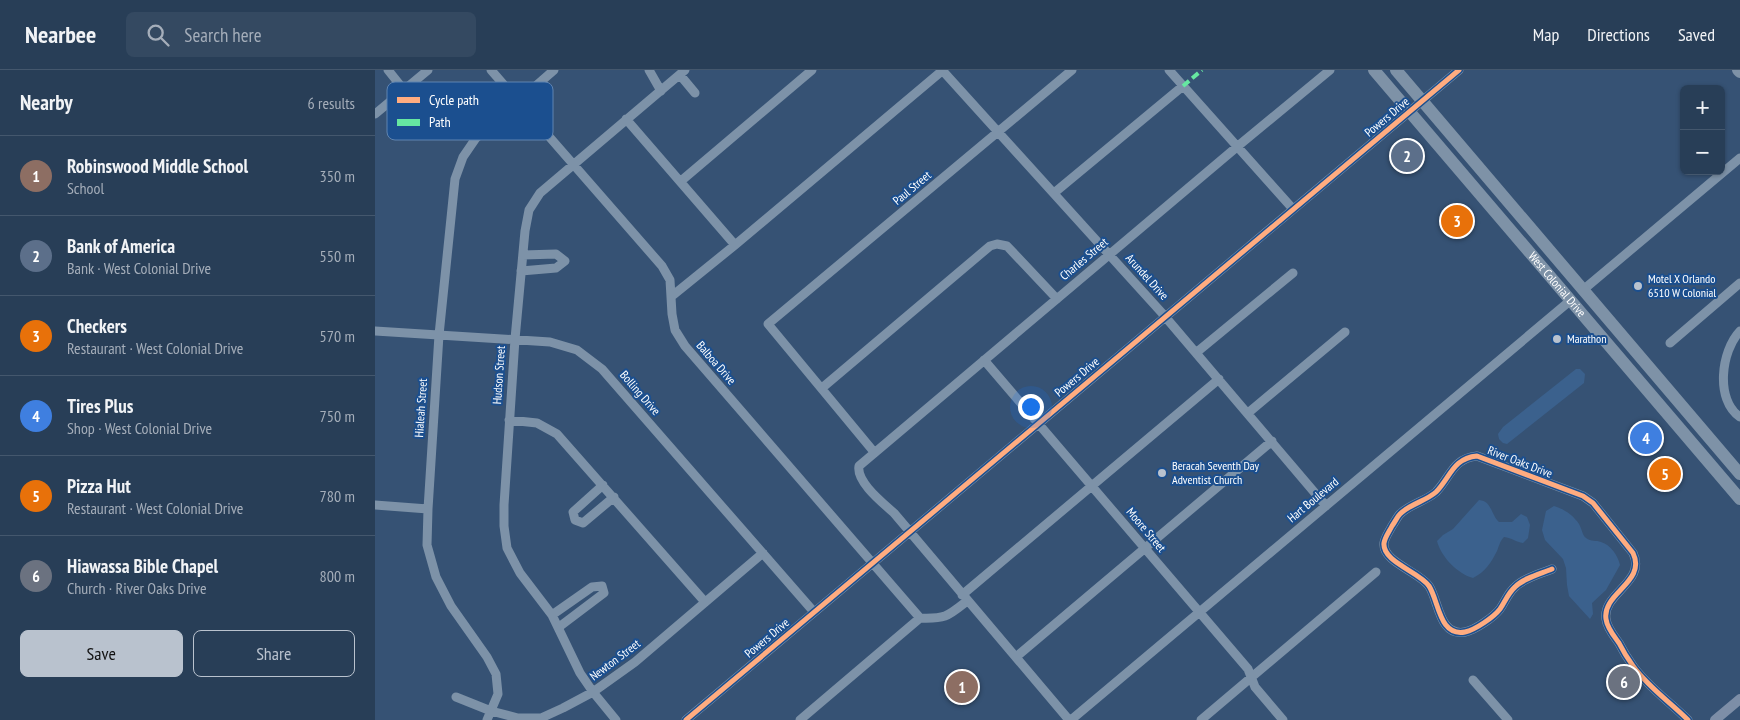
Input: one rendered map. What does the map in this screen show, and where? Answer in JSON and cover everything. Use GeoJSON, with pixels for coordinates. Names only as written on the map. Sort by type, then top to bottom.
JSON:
{"type":"FeatureCollection","features":[{"type":"Feature","properties":{"kind":"highway","name":"West Colonial Drive"},"geometry":{"type":"LineString","coordinates":[[1374,70],[1740,500]]}},
{"type":"Feature","properties":{"kind":"highway","name":"West Colonial Drive"},"geometry":{"type":"LineString","coordinates":[[1396,70],[1740,474]]}},
{"type":"Feature","properties":{"kind":"highway"},"geometry":{"type":"LineString","coordinates":[[1533,256],[1571,288],[1583,290]]}},
{"type":"Feature","properties":{"kind":"highway"},"geometry":{"type":"LineString","coordinates":[[1571,300],[1582,302],[1621,334]]}},
{"type":"Feature","properties":{"kind":"highway"},"geometry":{"type":"LineString","coordinates":[[1663,409],[1696,436],[1711,440]]}},
{"type":"Feature","properties":{"kind":"highway"},"geometry":{"type":"LineString","coordinates":[[1703,457],[1716,459],[1740,478]]}},
{"type":"Feature","properties":{"kind":"main road"},"geometry":{"type":"LineString","coordinates":[[1715,720],[1740,699]]}},
{"type":"Feature","properties":{"kind":"street"},"geometry":{"type":"LineString","coordinates":[[388,70],[398,82]]}},
{"type":"Feature","properties":{"kind":"street"},"geometry":{"type":"LineString","coordinates":[[414,82],[428,70]]}},
{"type":"Feature","properties":{"kind":"street","name":"Balboa Drive"},"geometry":{"type":"LineString","coordinates":[[491,70],[501,82]]}},
{"type":"Feature","properties":{"kind":"street","name":"Hialeah Street"},"geometry":{"type":"LineString","coordinates":[[540,82],[554,70]]}},
{"type":"Feature","properties":{"kind":"street"},"geometry":{"type":"LineString","coordinates":[[649,70],[661,91]]}},
{"type":"Feature","properties":{"kind":"street"},"geometry":{"type":"LineString","coordinates":[[681,181],[812,70]]}},
{"type":"Feature","properties":{"kind":"street"},"geometry":{"type":"LineString","coordinates":[[672,296],[943,70]]}},
{"type":"Feature","properties":{"kind":"street","name":"Arundel Drive"},"geometry":{"type":"LineString","coordinates":[[943,70],[1197,352],[1326,506]]}},
{"type":"Feature","properties":{"kind":"street","name":"Paul Street"},"geometry":{"type":"LineString","coordinates":[[822,388],[768,324],[1072,70]]}},
{"type":"Feature","properties":{"kind":"street"},"geometry":{"type":"LineString","coordinates":[[1169,70],[1293,209]]}},
{"type":"Feature","properties":{"kind":"street","name":"Charles Street"},"geometry":{"type":"LineString","coordinates":[[909,532],[866,485],[858,470],[861,463],[1330,70]]}},
{"type":"Feature","properties":{"kind":"street","name":"Powers Drive"},"geometry":{"type":"LineString","coordinates":[[686,720],[1459,70]]}},
{"type":"Feature","properties":{"kind":"street"},"geometry":{"type":"LineString","coordinates":[[683,72],[695,93]]}},
{"type":"Feature","properties":{"kind":"street","name":"Hudson Street"},"geometry":{"type":"LineString","coordinates":[[616,720],[593,692],[552,614],[520,573],[507,548],[504,505],[521,271],[529,210],[540,193],[683,72]]}},
{"type":"Feature","properties":{"kind":"street"},"geometry":{"type":"LineString","coordinates":[[1054,192],[1183,86]]}},
{"type":"Feature","properties":{"kind":"street"},"geometry":{"type":"LineString","coordinates":[[375,114],[387,104]]}},
{"type":"Feature","properties":{"kind":"street"},"geometry":{"type":"LineString","coordinates":[[626,119],[735,245]]}},
{"type":"Feature","properties":{"kind":"street","name":"Hialeah Street"},"geometry":{"type":"LineString","coordinates":[[475,140],[463,157],[455,179],[439,334],[427,545],[435,577],[451,606],[487,657],[496,674],[498,694],[487,720]]}},
{"type":"Feature","properties":{"kind":"street","name":"Balboa Drive"},"geometry":{"type":"LineString","coordinates":[[551,140],[661,266],[670,280],[675,330],[685,346],[920,618]]}},
{"type":"Feature","properties":{"kind":"street"},"geometry":{"type":"LineString","coordinates":[[1583,290],[1740,158]]}},
{"type":"Feature","properties":{"kind":"street"},"geometry":{"type":"LineString","coordinates":[[874,452],[822,388],[990,246],[997,244],[1007,246],[1057,299]]}},
{"type":"Feature","properties":{"kind":"street"},"geometry":{"type":"LineString","coordinates":[[521,271],[556,268],[565,260],[555,254],[523,255]]}},
{"type":"Feature","properties":{"kind":"street"},"geometry":{"type":"LineString","coordinates":[[1197,352],[1293,273]]}},
{"type":"Feature","properties":{"kind":"street"},"geometry":{"type":"LineString","coordinates":[[1670,344],[1740,283]]}},
{"type":"Feature","properties":{"kind":"street","name":"Hart Boulevard"},"geometry":{"type":"LineString","coordinates":[[1070,720],[1571,300]]}},
{"type":"Feature","properties":{"kind":"street","name":"Bolling Drive"},"geometry":{"type":"LineString","coordinates":[[375,330],[550,342],[577,350],[602,369],[814,612]]}},
{"type":"Feature","properties":{"kind":"street"},"geometry":{"type":"LineString","coordinates":[[1248,413],[1345,332]]}},
{"type":"Feature","properties":{"kind":"street"},"geometry":{"type":"LineString","coordinates":[[1740,332],[1734,337],[1727,349],[1723,384],[1728,401],[1740,417]]}},
{"type":"Feature","properties":{"kind":"street","name":"Moore Street"},"geometry":{"type":"LineString","coordinates":[[984,360],[1249,669],[1255,687],[1283,720]]}},
{"type":"Feature","properties":{"kind":"street"},"geometry":{"type":"LineString","coordinates":[[800,720],[920,618],[935,619],[947,616],[1092,486],[1219,379]]}},
{"type":"Feature","properties":{"kind":"street"},"geometry":{"type":"LineString","coordinates":[[509,420],[537,423],[557,434],[705,602]]}},
{"type":"Feature","properties":{"kind":"street"},"geometry":{"type":"LineString","coordinates":[[1016,657],[1273,442]]}},
{"type":"Feature","properties":{"kind":"street","name":"River Oaks Drive"},"geometry":{"type":"LineString","coordinates":[[1552,569],[1520,583],[1492,617],[1471,630],[1455,632],[1447,627],[1443,621],[1429,585],[1390,557],[1385,551],[1384,544],[1386,536],[1401,513],[1437,491],[1449,473],[1467,457],[1477,456],[1583,496],[1593,503],[1637,560],[1630,579],[1609,603],[1606,618],[1608,627],[1633,666],[1688,720]]}},
{"type":"Feature","properties":{"kind":"street"},"geometry":{"type":"LineString","coordinates":[[603,486],[573,512],[575,520],[583,522],[614,497]]}},
{"type":"Feature","properties":{"kind":"street"},"geometry":{"type":"LineString","coordinates":[[375,505],[428,509]]}},
{"type":"Feature","properties":{"kind":"street"},"geometry":{"type":"LineString","coordinates":[[909,532],[1070,720]]}},
{"type":"Feature","properties":{"kind":"street","name":"Newton Street"},"geometry":{"type":"LineString","coordinates":[[456,697],[491,711],[518,718],[541,718],[593,692],[635,662],[763,553]]}},
{"type":"Feature","properties":{"kind":"street"},"geometry":{"type":"LineString","coordinates":[[1201,720],[1376,572]]}},
{"type":"Feature","properties":{"kind":"street"},"geometry":{"type":"LineString","coordinates":[[552,614],[592,587],[602,586],[604,593],[559,627]]}},
{"type":"Feature","properties":{"kind":"street"},"geometry":{"type":"LineString","coordinates":[[1473,680],[1508,720]]}},
{"type":"Feature","properties":{"kind":"water"},"geometry":{"type":"Polygon","coordinates":[[[1576,369],[1580,369],[1585,374],[1584,383],[1507,444],[1499,439],[1498,434],[1503,427],[1576,369]]]}},
{"type":"Feature","properties":{"kind":"water"},"geometry":{"type":"Polygon","coordinates":[[[1479,500],[1489,506],[1499,522],[1512,522],[1521,514],[1527,517],[1530,525],[1528,538],[1523,543],[1504,537],[1490,563],[1481,573],[1473,578],[1456,569],[1446,559],[1437,541],[1453,529],[1479,500]]]}},
{"type":"Feature","properties":{"kind":"water"},"geometry":{"type":"Polygon","coordinates":[[[1554,506],[1574,518],[1586,538],[1608,546],[1616,555],[1620,565],[1606,590],[1592,603],[1593,614],[1590,619],[1569,596],[1566,568],[1563,559],[1545,540],[1542,530],[1546,511],[1554,506]]]}},
{"type":"Feature","properties":{"kind":"marked path"},"geometry":{"type":"LineString","coordinates":[[1183,86],[1202,70]]}},
{"type":"Feature","properties":{"kind":"cycle path"},"geometry":{"type":"LineString","coordinates":[[686,720],[1459,70]]}},
{"type":"Feature","properties":{"kind":"cycle path"},"geometry":{"type":"LineString","coordinates":[[1552,569],[1519,584],[1510,592],[1497,612],[1484,623],[1469,631],[1456,632],[1445,624],[1429,586],[1389,556],[1385,550],[1384,543],[1400,514],[1436,492],[1462,460],[1477,456],[1583,496],[1593,503],[1633,553],[1636,563],[1630,580],[1611,602],[1607,610],[1606,619],[1608,626],[1639,674],[1688,720]]}},
{"type":"Feature","properties":{"kind":"place","name":"Bank of America"},"geometry":{"type":"Point","coordinates":[1407,156]}},
{"type":"Feature","properties":{"kind":"place","name":"Checkers"},"geometry":{"type":"Point","coordinates":[1457,221]}},
{"type":"Feature","properties":{"kind":"place","name":"Motel X Orlando 6510 W Colonial"},"geometry":{"type":"Point","coordinates":[1638,286]}},
{"type":"Feature","properties":{"kind":"place","name":"Marathon"},"geometry":{"type":"Point","coordinates":[1557,339]}},
{"type":"Feature","properties":{"kind":"place","name":"Tires Plus"},"geometry":{"type":"Point","coordinates":[1646,438]}},
{"type":"Feature","properties":{"kind":"place","name":"Beracah Seventh Day Adventist Church"},"geometry":{"type":"Point","coordinates":[1162,473]}},
{"type":"Feature","properties":{"kind":"place","name":"Pizza Hut"},"geometry":{"type":"Point","coordinates":[1665,474]}},
{"type":"Feature","properties":{"kind":"place","name":"Hiawassa Bible Chapel"},"geometry":{"type":"Point","coordinates":[1624,682]}},
{"type":"Feature","properties":{"kind":"place","name":"Robinswood Middle School"},"geometry":{"type":"Point","coordinates":[962,687]}}]}
